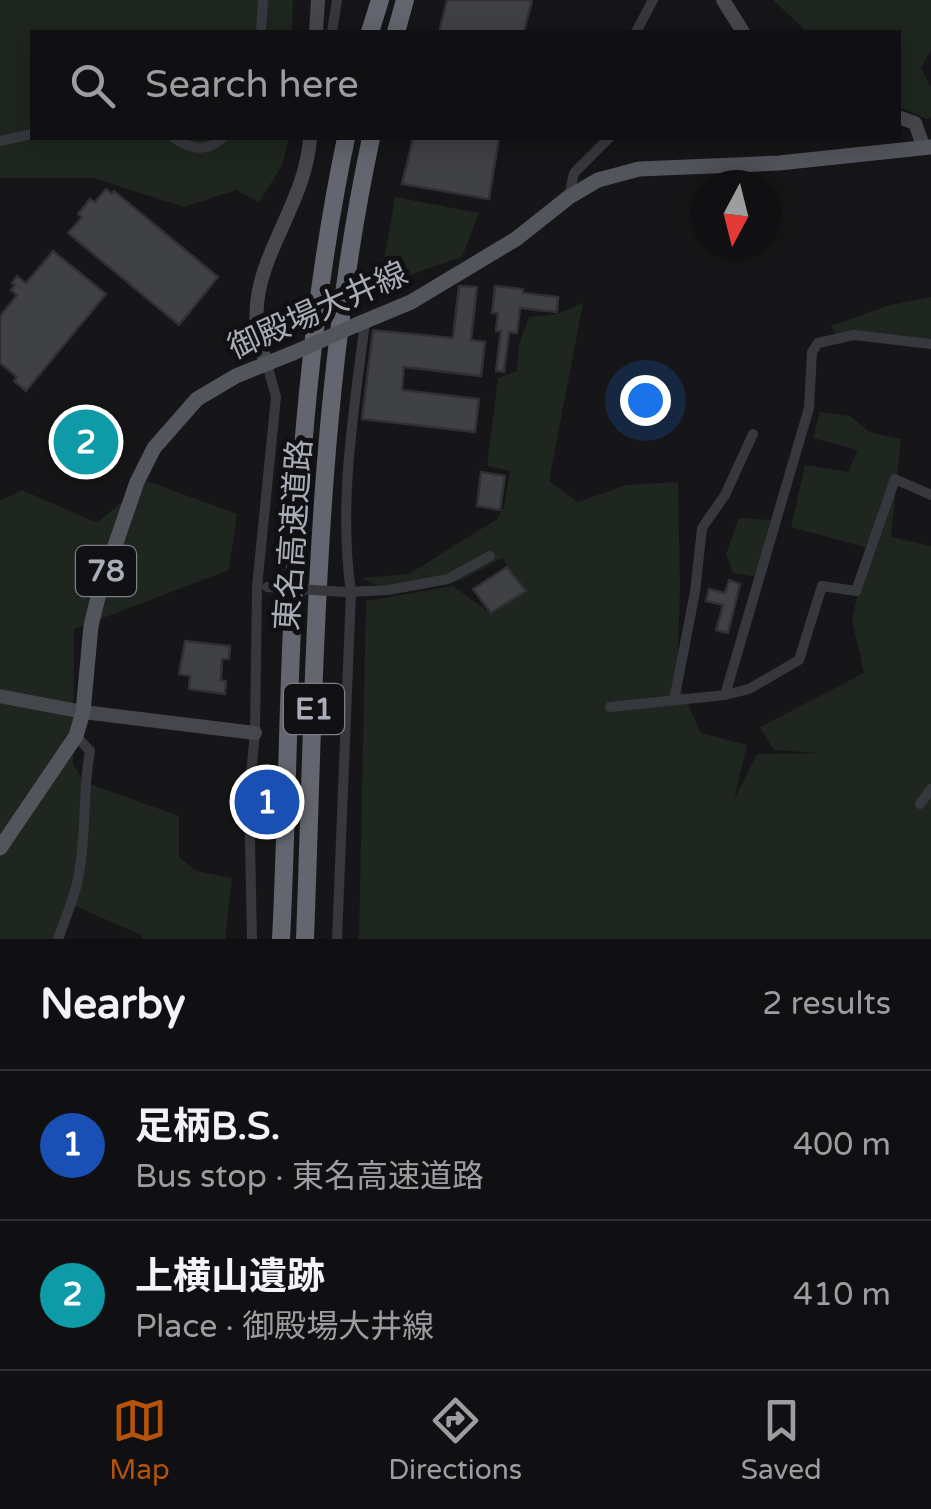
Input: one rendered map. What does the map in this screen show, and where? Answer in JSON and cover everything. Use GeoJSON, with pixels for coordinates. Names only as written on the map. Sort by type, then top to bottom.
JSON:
{"type":"FeatureCollection","features":[{"type":"Feature","properties":{"kind":"highway"},"geometry":{"type":"LineString","coordinates":[[371,30],[380,0]]}},
{"type":"Feature","properties":{"kind":"highway"},"geometry":{"type":"LineString","coordinates":[[397,30],[405,0]]}},
{"type":"Feature","properties":{"kind":"highway","name":"東名高速道路"},"geometry":{"type":"LineString","coordinates":[[280,939],[300,496],[318,306],[346,140]]}},
{"type":"Feature","properties":{"kind":"highway","name":"東名高速道路"},"geometry":{"type":"LineString","coordinates":[[305,939],[325,480],[344,292],[371,140]]}},
{"type":"Feature","properties":{"kind":"main road","name":"御殿場大井線"},"geometry":{"type":"LineString","coordinates":[[0,848],[76,736],[83,712],[91,626],[137,482],[154,448],[197,400],[236,376],[411,302],[516,240],[568,197],[598,180],[639,169],[780,163],[928,148]]}},
{"type":"Feature","properties":{"kind":"street"},"geometry":{"type":"LineString","coordinates":[[261,30],[264,0]]}},
{"type":"Feature","properties":{"kind":"street"},"geometry":{"type":"LineString","coordinates":[[316,30],[318,0]]}},
{"type":"Feature","properties":{"kind":"street"},"geometry":{"type":"LineString","coordinates":[[332,30],[338,0]]}},
{"type":"Feature","properties":{"kind":"street"},"geometry":{"type":"LineString","coordinates":[[637,30],[654,0]]}},
{"type":"Feature","properties":{"kind":"street"},"geometry":{"type":"LineString","coordinates":[[723,0],[742,30]]}},
{"type":"Feature","properties":{"kind":"street"},"geometry":{"type":"LineString","coordinates":[[901,117],[915,123],[928,148]]}},
{"type":"Feature","properties":{"kind":"street"},"geometry":{"type":"LineString","coordinates":[[0,141],[30,134]]}},
{"type":"Feature","properties":{"kind":"street"},"geometry":{"type":"LineString","coordinates":[[177,140],[189,147],[205,148],[219,140]]}},
{"type":"Feature","properties":{"kind":"street"},"geometry":{"type":"LineString","coordinates":[[252,939],[249,794],[276,397],[254,329],[256,302],[269,254],[304,170],[310,140]]}},
{"type":"Feature","properties":{"kind":"street"},"geometry":{"type":"LineString","coordinates":[[568,197],[574,173],[607,140]]}},
{"type":"Feature","properties":{"kind":"street"},"geometry":{"type":"LineString","coordinates":[[337,939],[350,444],[360,323]]}},
{"type":"Feature","properties":{"kind":"street"},"geometry":{"type":"LineString","coordinates":[[724,695],[809,408],[812,352],[818,343],[832,337],[854,335],[931,344]]}},
{"type":"Feature","properties":{"kind":"street"},"geometry":{"type":"LineString","coordinates":[[674,700],[695,592],[702,528],[725,495],[753,434]]}},
{"type":"Feature","properties":{"kind":"street"},"geometry":{"type":"LineString","coordinates":[[610,707],[749,689],[798,660],[822,586],[856,590],[895,479],[931,495]]}},
{"type":"Feature","properties":{"kind":"street"},"geometry":{"type":"LineString","coordinates":[[262,587],[348,592],[399,588],[448,578],[490,556]]}},
{"type":"Feature","properties":{"kind":"street"},"geometry":{"type":"LineString","coordinates":[[0,696],[83,712],[256,733]]}},
{"type":"Feature","properties":{"kind":"street"},"geometry":{"type":"LineString","coordinates":[[58,939],[78,880],[83,844],[84,782],[90,752],[76,736]]}},
{"type":"Feature","properties":{"kind":"street"},"geometry":{"type":"LineString","coordinates":[[920,804],[931,790]]}},
{"type":"Feature","properties":{"kind":"shaded area"},"geometry":{"type":"Polygon","coordinates":[[[0,0],[293,0],[292,30],[30,30],[30,140],[288,140],[282,166],[259,202],[236,190],[184,207],[94,178],[0,178],[0,0]]]}},
{"type":"Feature","properties":{"kind":"shaded area"},"geometry":{"type":"Polygon","coordinates":[[[773,0],[931,0],[931,50],[921,68],[931,88],[931,117],[927,119],[901,108],[901,30],[805,30],[773,0]]]}},
{"type":"Feature","properties":{"kind":"shaded area"},"geometry":{"type":"Polygon","coordinates":[[[395,197],[479,213],[462,257],[380,285],[395,197]]]}},
{"type":"Feature","properties":{"kind":"shaded area"},"geometry":{"type":"Polygon","coordinates":[[[931,297],[931,346],[837,336],[831,326],[890,305],[931,297]]]}},
{"type":"Feature","properties":{"kind":"shaded area"},"geometry":{"type":"Polygon","coordinates":[[[583,303],[549,481],[578,502],[626,485],[678,482],[677,680],[701,733],[747,745],[734,800],[757,754],[819,753],[774,750],[760,727],[864,673],[852,620],[868,548],[791,527],[805,465],[848,472],[858,450],[813,438],[820,412],[850,416],[869,432],[901,439],[891,537],[931,546],[931,939],[359,939],[366,601],[453,586],[489,612],[527,592],[502,558],[460,581],[388,590],[361,578],[409,574],[497,519],[504,506],[510,471],[487,466],[498,378],[517,371],[519,344],[529,317],[557,314],[583,303]]]}},
{"type":"Feature","properties":{"kind":"shaded area"},"geometry":{"type":"Polygon","coordinates":[[[147,481],[237,514],[229,570],[74,629],[73,764],[84,782],[179,816],[179,857],[196,871],[232,878],[225,939],[142,939],[141,935],[71,904],[62,939],[0,939],[0,501],[22,490],[97,523],[147,481]]]}},
{"type":"Feature","properties":{"kind":"shaded area"},"geometry":{"type":"Polygon","coordinates":[[[739,518],[771,520],[758,577],[733,573],[726,554],[739,518]]]}},
{"type":"Feature","properties":{"kind":"building"},"geometry":{"type":"Polygon","coordinates":[[[447,0],[532,0],[524,30],[440,30],[447,0]]]}},
{"type":"Feature","properties":{"kind":"building"},"geometry":{"type":"Polygon","coordinates":[[[413,140],[499,140],[489,199],[402,184],[413,140]]]}},
{"type":"Feature","properties":{"kind":"building"},"geometry":{"type":"Polygon","coordinates":[[[106,189],[112,194],[114,191],[218,277],[179,325],[68,233],[82,217],[78,214],[90,199],[95,202],[106,189]]]}},
{"type":"Feature","properties":{"kind":"building"},"geometry":{"type":"Polygon","coordinates":[[[53,251],[106,294],[26,391],[0,363],[0,316],[17,295],[11,290],[17,276],[26,283],[53,251]]]}},
{"type":"Feature","properties":{"kind":"building"},"geometry":{"type":"Polygon","coordinates":[[[459,286],[477,287],[471,340],[485,342],[481,376],[404,367],[402,390],[479,399],[475,432],[362,419],[373,330],[453,338],[459,286]]]}},
{"type":"Feature","properties":{"kind":"building"},"geometry":{"type":"Polygon","coordinates":[[[495,286],[558,297],[557,312],[520,308],[517,333],[509,332],[504,372],[496,371],[501,331],[496,331],[498,313],[492,313],[495,286]]]}},
{"type":"Feature","properties":{"kind":"building"},"geometry":{"type":"Polygon","coordinates":[[[481,472],[505,476],[500,510],[477,506],[481,472]]]}},
{"type":"Feature","properties":{"kind":"building"},"geometry":{"type":"Polygon","coordinates":[[[507,567],[526,591],[491,613],[473,589],[507,567]]]}},
{"type":"Feature","properties":{"kind":"building"},"geometry":{"type":"Polygon","coordinates":[[[729,580],[740,584],[728,633],[716,630],[723,605],[706,601],[709,589],[725,593],[729,580]]]}},
{"type":"Feature","properties":{"kind":"building"},"geometry":{"type":"Polygon","coordinates":[[[185,641],[230,646],[229,659],[222,659],[225,694],[189,689],[190,676],[179,674],[185,641]]]}},
{"type":"Feature","properties":{"kind":"place","name":"上横山遺跡"},"geometry":{"type":"Point","coordinates":[86,442]}},
{"type":"Feature","properties":{"kind":"place","name":"足柄B.S."},"geometry":{"type":"Point","coordinates":[267,802]}}]}
